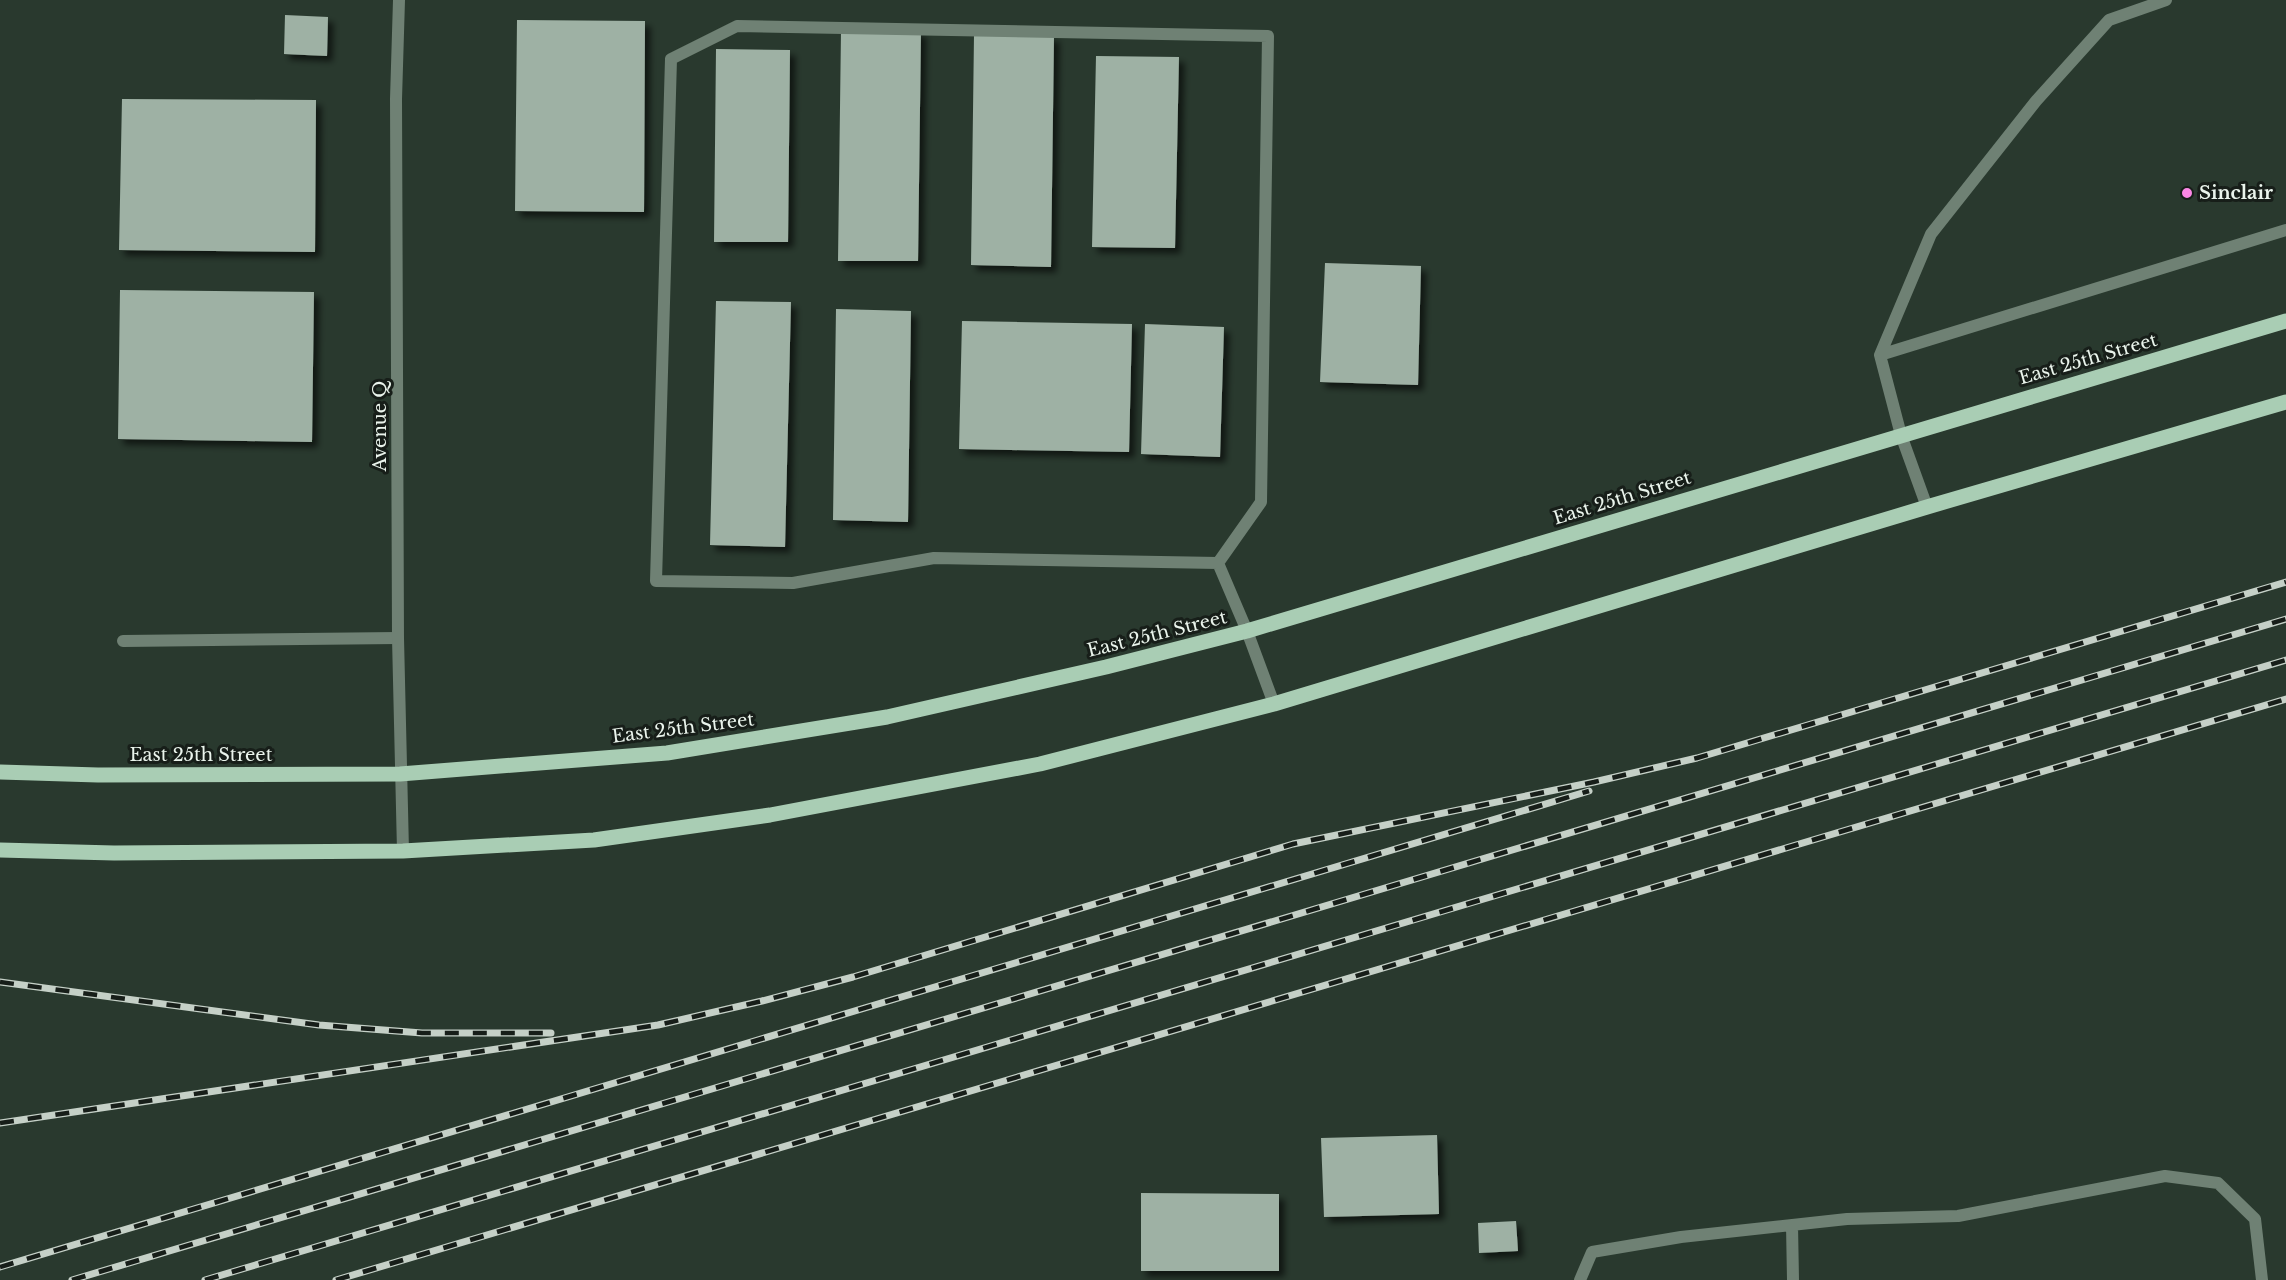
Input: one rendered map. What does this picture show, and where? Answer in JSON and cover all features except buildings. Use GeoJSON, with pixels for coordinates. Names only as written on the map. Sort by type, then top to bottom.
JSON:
{"type":"FeatureCollection","features":[{"type":"Feature","properties":{"kind":"main road","name":"East 25th Street"},"geometry":{"type":"LineString","coordinates":[[0,772],[98,775],[400,774],[667,753],[887,717],[1106,667],[1247,631],[2286,321]]}},
{"type":"Feature","properties":{"kind":"main road"},"geometry":{"type":"LineString","coordinates":[[0,850],[114,853],[403,851],[594,840],[770,814],[1040,764],[1274,704],[1927,507],[2286,402]]}},
{"type":"Feature","properties":{"kind":"street","name":"Avenue Q"},"geometry":{"type":"LineString","coordinates":[[399,0],[396,99],[398,638],[403,851]]}},
{"type":"Feature","properties":{"kind":"street"},"geometry":{"type":"LineString","coordinates":[[1927,507],[1900,435],[1880,355],[1931,234],[2036,101],[2109,20],[2166,0]]}},
{"type":"Feature","properties":{"kind":"street"},"geometry":{"type":"LineString","coordinates":[[736,26],[1268,36],[1261,502],[1218,562],[934,558],[793,583],[656,581],[671,58],[736,26]]}},
{"type":"Feature","properties":{"kind":"street"},"geometry":{"type":"LineString","coordinates":[[1880,355],[2286,230]]}},
{"type":"Feature","properties":{"kind":"street"},"geometry":{"type":"LineString","coordinates":[[1218,562],[1274,704]]}},
{"type":"Feature","properties":{"kind":"street"},"geometry":{"type":"LineString","coordinates":[[123,641],[398,638]]}},
{"type":"Feature","properties":{"kind":"street"},"geometry":{"type":"LineString","coordinates":[[1580,1280],[1593,1252],[1681,1237],[1847,1219],[1958,1216],[2165,1176],[2218,1183],[2255,1219],[2262,1280]]}},
{"type":"Feature","properties":{"kind":"street"},"geometry":{"type":"LineString","coordinates":[[1792,1225],[1793,1280]]}},
{"type":"Feature","properties":{"kind":"railway"},"geometry":{"type":"LineString","coordinates":[[0,1123],[658,1025],[762,1001],[853,977],[1293,844],[1594,782],[1697,758],[2286,582]]}},
{"type":"Feature","properties":{"kind":"railway"},"geometry":{"type":"LineString","coordinates":[[72,1280],[2286,619]]}},
{"type":"Feature","properties":{"kind":"railway"},"geometry":{"type":"LineString","coordinates":[[205,1280],[2286,660]]}},
{"type":"Feature","properties":{"kind":"railway"},"geometry":{"type":"LineString","coordinates":[[336,1280],[2286,699]]}},
{"type":"Feature","properties":{"kind":"railway"},"geometry":{"type":"LineString","coordinates":[[0,1267],[1589,791]]}},
{"type":"Feature","properties":{"kind":"railway"},"geometry":{"type":"LineString","coordinates":[[0,982],[319,1025],[422,1033],[551,1033]]}},
{"type":"Feature","properties":{"kind":"place","name":"Sinclair"},"geometry":{"type":"Point","coordinates":[2187,193]}}]}
